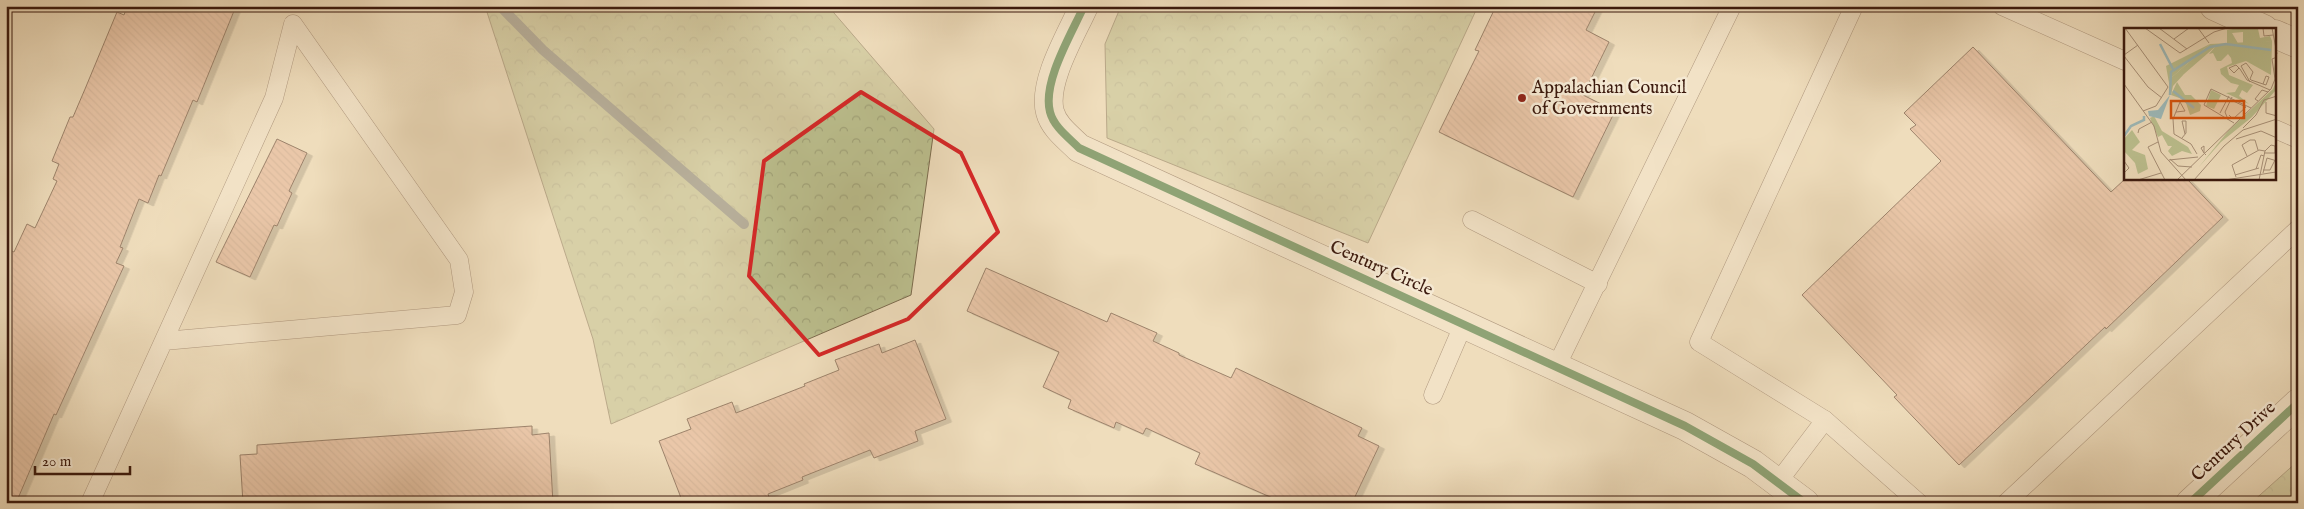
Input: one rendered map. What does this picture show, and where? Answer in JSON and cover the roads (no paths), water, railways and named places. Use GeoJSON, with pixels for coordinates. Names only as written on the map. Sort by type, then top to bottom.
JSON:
{"type":"FeatureCollection","features":[{"type":"Feature","properties":{"kind":"street","name":"Century Circle"},"geometry":{"type":"LineString","coordinates":[[1084,6],[1060,56],[1050,87],[1050,111],[1057,126],[1079,148],[1557,365],[1685,426],[1754,464],[1805,503]]}},
{"type":"Feature","properties":{"kind":"street"},"geometry":{"type":"LineString","coordinates":[[2214,6],[2262,28]]}},
{"type":"Feature","properties":{"kind":"street"},"geometry":{"type":"LineString","coordinates":[[2276,34],[2298,44]]}},
{"type":"Feature","properties":{"kind":"street","name":"Century Drive"},"geometry":{"type":"LineString","coordinates":[[2190,503],[2298,403]]}},
{"type":"Feature","properties":{"kind":"lane"},"geometry":{"type":"LineString","coordinates":[[1557,365],[1732,6]]}},
{"type":"Feature","properties":{"kind":"lane"},"geometry":{"type":"LineString","coordinates":[[1854,6],[1699,342],[1825,420],[1919,503]]}},
{"type":"Feature","properties":{"kind":"lane"},"geometry":{"type":"LineString","coordinates":[[2002,6],[2124,61]]}},
{"type":"Feature","properties":{"kind":"lane"},"geometry":{"type":"LineString","coordinates":[[90,503],[274,98],[293,24],[458,260],[464,292],[457,315],[164,341]]}},
{"type":"Feature","properties":{"kind":"lane"},"geometry":{"type":"LineString","coordinates":[[2276,128],[2298,139]]}},
{"type":"Feature","properties":{"kind":"lane"},"geometry":{"type":"LineString","coordinates":[[1472,220],[1598,284]]}},
{"type":"Feature","properties":{"kind":"lane"},"geometry":{"type":"LineString","coordinates":[[2006,503],[2298,229]]}},
{"type":"Feature","properties":{"kind":"lane"},"geometry":{"type":"LineString","coordinates":[[1433,395],[1464,323]]}},
{"type":"Feature","properties":{"kind":"lane"},"geometry":{"type":"LineString","coordinates":[[1778,482],[1825,420]]}},
{"type":"Feature","properties":{"kind":"waterway"},"geometry":{"type":"LineString","coordinates":[[500,6],[543,50],[744,224]]}},
{"type":"Feature","properties":{"kind":"place","name":"Appalachian Council of Governments"},"geometry":{"type":"Point","coordinates":[1522,98]}}]}
